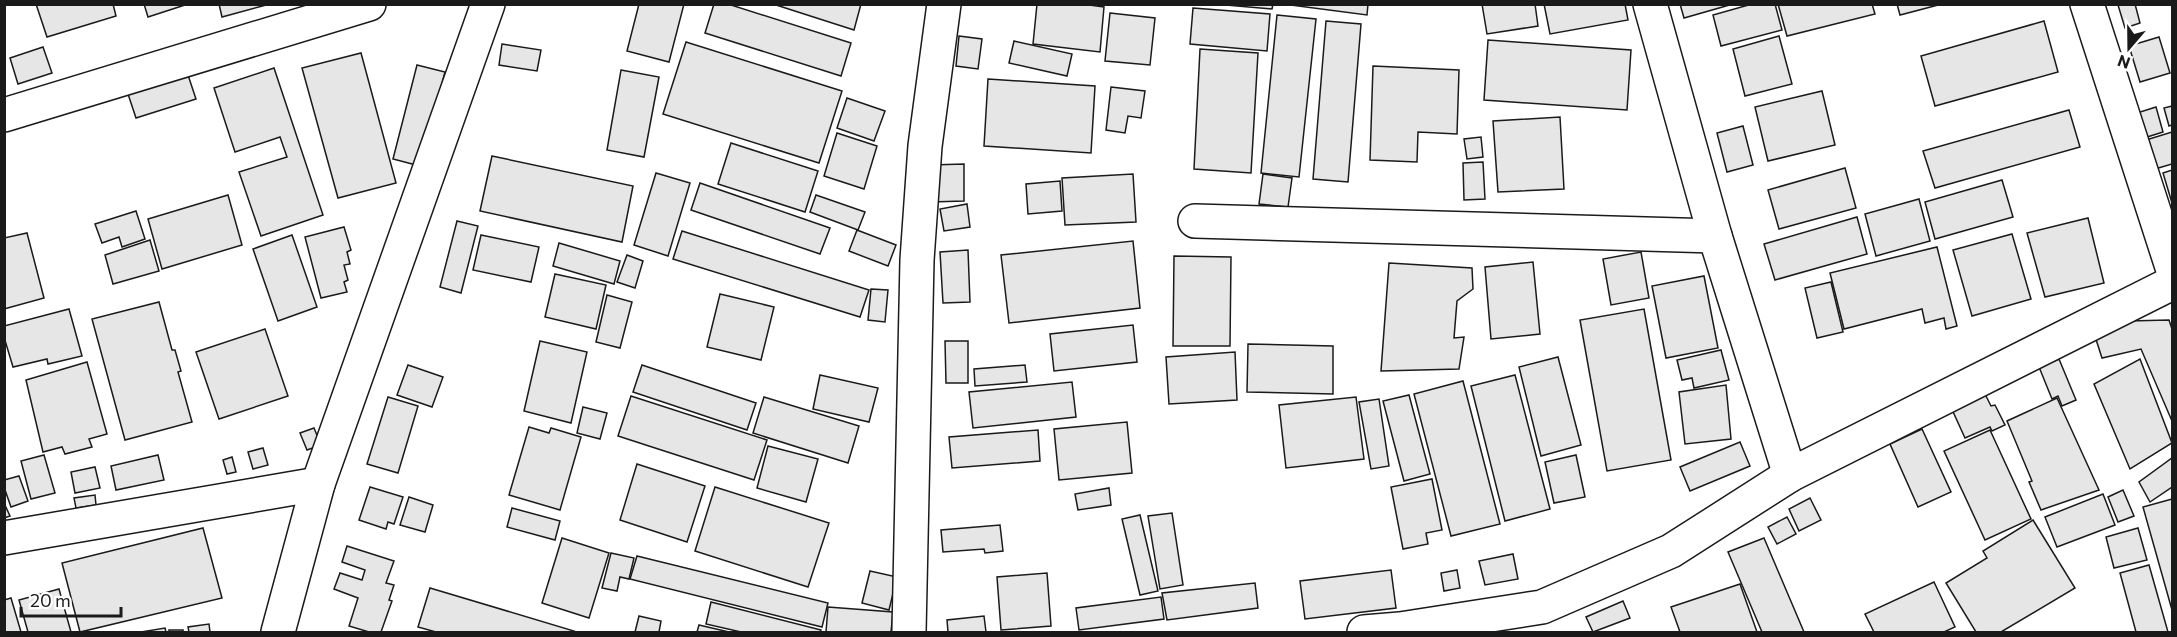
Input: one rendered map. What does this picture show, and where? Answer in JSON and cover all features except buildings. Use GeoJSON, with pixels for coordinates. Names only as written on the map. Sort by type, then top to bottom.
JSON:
{"type":"FeatureCollection","features":[{"type":"Feature","properties":{"kind":"street"},"geometry":{"type":"LineString","coordinates":[[278,633],[318,484],[488,4]]}},
{"type":"Feature","properties":{"kind":"street"},"geometry":{"type":"LineString","coordinates":[[909,633],[917,260],[925,146],[944,4]]}},
{"type":"Feature","properties":{"kind":"street"},"geometry":{"type":"LineString","coordinates":[[1650,4],[1715,236],[1790,475]]}},
{"type":"Feature","properties":{"kind":"street"},"geometry":{"type":"LineString","coordinates":[[2087,4],[2172,267]]}},
{"type":"Feature","properties":{"kind":"street"},"geometry":{"type":"LineString","coordinates":[[4,115],[356,6]]}},
{"type":"Feature","properties":{"kind":"street"},"geometry":{"type":"LineString","coordinates":[[1195,221],[1715,236]]}},
{"type":"Feature","properties":{"kind":"street"},"geometry":{"type":"LineString","coordinates":[[1364,633],[1542,607],[1671,551],[1790,475],[2172,283]]}},
{"type":"Feature","properties":{"kind":"street"},"geometry":{"type":"LineString","coordinates":[[4,538],[318,484]]}}]}
